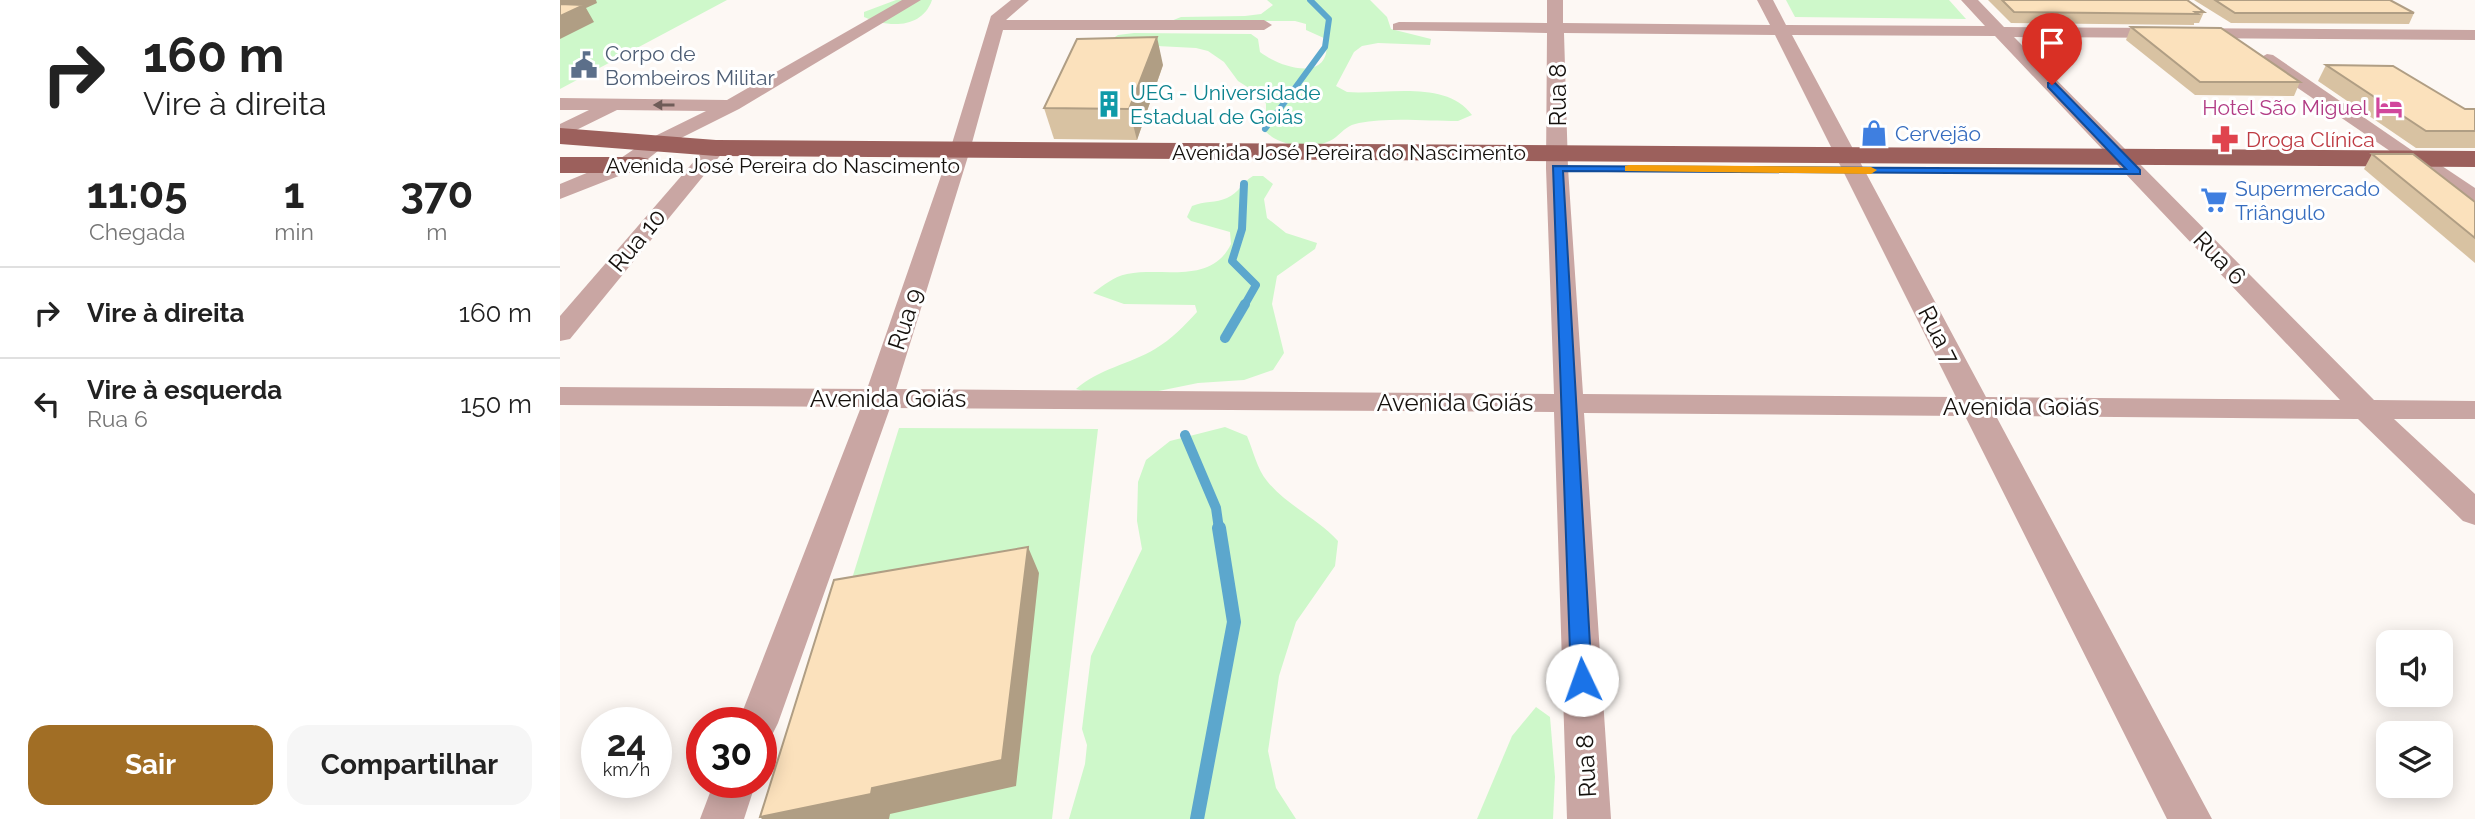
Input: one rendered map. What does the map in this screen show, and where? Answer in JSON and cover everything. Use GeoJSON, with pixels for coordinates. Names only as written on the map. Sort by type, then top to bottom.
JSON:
{"type":"FeatureCollection","features":[{"type":"Feature","properties":{"kind":"main road","name":"Avenida José Pereira do Nascimento"},"geometry":{"type":"LineString","coordinates":[[560,134],[656,144],[709,155]]}},
{"type":"Feature","properties":{"kind":"main road","name":"Avenida José Pereira do Nascimento"},"geometry":{"type":"LineString","coordinates":[[560,165],[626,165],[709,155],[2424,166],[2475,159]]}},
{"type":"Feature","properties":{"kind":"main road","name":"Avenida José Pereira do Nascimento"},"geometry":{"type":"LineString","coordinates":[[2424,166],[2475,174]]}},
{"type":"Feature","properties":{"kind":"street"},"geometry":{"type":"LineString","coordinates":[[560,192],[626,165],[656,144],[732,105],[913,0]]}},
{"type":"Feature","properties":{"kind":"street","name":"Rua 9"},"geometry":{"type":"LineString","coordinates":[[764,707],[879,398],[957,158],[999,16],[1021,0]]}},
{"type":"Feature","properties":{"kind":"street","name":"Rua 8"},"geometry":{"type":"LineString","coordinates":[[1555,0],[1557,161],[1589,819]]}},
{"type":"Feature","properties":{"kind":"street","name":"Rua 7"},"geometry":{"type":"LineString","coordinates":[[1765,0],[2190,819]]}},
{"type":"Feature","properties":{"kind":"street","name":"Rua 6"},"geometry":{"type":"LineString","coordinates":[[1969,0],[2366,409],[2475,513]]}},
{"type":"Feature","properties":{"kind":"street"},"geometry":{"type":"LineString","coordinates":[[2199,13],[2475,200]]}},
{"type":"Feature","properties":{"kind":"street"},"geometry":{"type":"LineString","coordinates":[[2422,18],[2475,46]]}},
{"type":"Feature","properties":{"kind":"street"},"geometry":{"type":"LineString","coordinates":[[996,25],[1264,25]]}},
{"type":"Feature","properties":{"kind":"street"},"geometry":{"type":"LineString","coordinates":[[1399,27],[2475,36]]}},
{"type":"Feature","properties":{"kind":"street"},"geometry":{"type":"LineString","coordinates":[[560,104],[732,105]]}},
{"type":"Feature","properties":{"kind":"street"},"geometry":{"type":"LineString","coordinates":[[560,134],[616,104]]}},
{"type":"Feature","properties":{"kind":"street","name":"Rua 10"},"geometry":{"type":"LineString","coordinates":[[560,333],[709,155]]}},
{"type":"Feature","properties":{"kind":"street","name":"Avenida Goiás"},"geometry":{"type":"LineString","coordinates":[[560,396],[2475,410]]}},
{"type":"Feature","properties":{"kind":"street"},"geometry":{"type":"LineString","coordinates":[[722,819],[729,798]]}},
{"type":"Feature","properties":{"kind":"green space"},"geometry":{"type":"Polygon","coordinates":[[[560,0],[727,0],[560,89],[560,0]]]}},
{"type":"Feature","properties":{"kind":"green space"},"geometry":{"type":"Polygon","coordinates":[[[896,0],[932,0],[921,16],[903,24],[883,23],[864,17],[864,12],[896,0]]]}},
{"type":"Feature","properties":{"kind":"green space"},"geometry":{"type":"Polygon","coordinates":[[[1267,0],[1370,0],[1387,17],[1391,29],[1431,39],[1430,45],[1378,43],[1362,46],[1354,52],[1336,86],[1347,92],[1431,93],[1461,104],[1472,115],[1458,121],[1370,121],[1349,126],[1336,137],[1320,144],[1290,144],[1281,142],[1266,132],[1266,104],[1263,97],[1238,81],[1224,62],[1208,51],[1118,44],[1110,40],[1118,35],[1134,33],[1251,34],[1258,39],[1260,52],[1281,63],[1304,68],[1314,67],[1322,62],[1326,53],[1326,39],[1306,30],[1306,24],[1295,21],[1171,21],[1181,17],[1261,14],[1273,5],[1267,0]]]}},
{"type":"Feature","properties":{"kind":"green space"},"geometry":{"type":"Polygon","coordinates":[[[1786,0],[1949,0],[1966,19],[1795,17],[1786,0]]]}},
{"type":"Feature","properties":{"kind":"green space"},"geometry":{"type":"Polygon","coordinates":[[[1253,176],[1263,176],[1273,184],[1264,199],[1267,218],[1286,233],[1317,243],[1315,249],[1277,276],[1272,304],[1284,353],[1273,370],[1244,380],[1198,383],[1134,396],[1101,396],[1076,389],[1094,376],[1161,345],[1197,312],[1195,305],[1124,304],[1093,293],[1113,279],[1127,274],[1185,272],[1212,265],[1231,244],[1230,232],[1191,221],[1187,217],[1192,206],[1227,198],[1253,176]]]}},
{"type":"Feature","properties":{"kind":"green space"},"geometry":{"type":"Polygon","coordinates":[[[1225,427],[1247,436],[1267,481],[1338,541],[1335,566],[1296,622],[1279,676],[1268,751],[1276,788],[1296,819],[1069,819],[1085,764],[1087,745],[1082,729],[1091,656],[1142,549],[1137,521],[1138,482],[1146,460],[1170,441],[1225,427]]]}},
{"type":"Feature","properties":{"kind":"green space"},"geometry":{"type":"Polygon","coordinates":[[[899,428],[1098,429],[1052,819],[777,819],[899,428]]]}},
{"type":"Feature","properties":{"kind":"green space"},"geometry":{"type":"Polygon","coordinates":[[[1536,707],[1550,717],[1555,777],[1553,819],[1477,819],[1512,736],[1536,707]]]}},
{"type":"Feature","properties":{"kind":"building"},"geometry":{"type":"Polygon","coordinates":[[[2002,0],[2187,0],[2204,12],[2014,12],[2002,0]]]}},
{"type":"Feature","properties":{"kind":"building"},"geometry":{"type":"Polygon","coordinates":[[[2215,0],[2390,0],[2414,13],[2235,13],[2215,0]]]}},
{"type":"Feature","properties":{"kind":"building"},"geometry":{"type":"Polygon","coordinates":[[[560,4],[584,5],[560,16],[560,4]]]}},
{"type":"Feature","properties":{"kind":"building"},"geometry":{"type":"Polygon","coordinates":[[[2131,27],[2221,28],[2300,82],[2200,82],[2131,27]]]}},
{"type":"Feature","properties":{"kind":"building"},"geometry":{"type":"Polygon","coordinates":[[[1157,37],[1129,109],[1044,108],[1077,39],[1157,37]]]}},
{"type":"Feature","properties":{"kind":"building"},"geometry":{"type":"Polygon","coordinates":[[[2326,65],[2393,66],[2465,109],[2475,109],[2475,131],[2426,131],[2326,65]]]}},
{"type":"Feature","properties":{"kind":"building"},"geometry":{"type":"Polygon","coordinates":[[[2372,154],[2413,154],[2475,202],[2475,238],[2372,154]]]}},
{"type":"Feature","properties":{"kind":"building"},"geometry":{"type":"Polygon","coordinates":[[[1028,547],[1002,760],[872,788],[871,794],[760,817],[766,798],[777,798],[777,763],[834,580],[1028,547]]]}},
{"type":"Feature","properties":{"kind":"waterway"},"geometry":{"type":"LineString","coordinates":[[1265,129],[1325,47],[1329,19],[1310,0]]}},
{"type":"Feature","properties":{"kind":"waterway"},"geometry":{"type":"LineString","coordinates":[[1244,184],[1242,229],[1232,261],[1256,285],[1244,306]]}},
{"type":"Feature","properties":{"kind":"waterway"},"geometry":{"type":"LineString","coordinates":[[1225,338],[1245,304]]}},
{"type":"Feature","properties":{"kind":"waterway"},"geometry":{"type":"LineString","coordinates":[[1185,435],[1216,508],[1219,529]]}},
{"type":"Feature","properties":{"kind":"waterway"},"geometry":{"type":"LineString","coordinates":[[1197,819],[1234,622],[1219,528]]}},
{"type":"Feature","properties":{"kind":"slow traffic"},"geometry":{"type":"LineString","coordinates":[[1629,168],[1871,170]]}},
{"type":"Feature","properties":{"kind":"place","name":"Corpo de Bombeiros Militar"},"geometry":{"type":"Point","coordinates":[584,65]}},
{"type":"Feature","properties":{"kind":"place","name":"UEG - Universidade Estadual de Goiás"},"geometry":{"type":"Point","coordinates":[1109,104]}},
{"type":"Feature","properties":{"kind":"place","name":"Hotel São Miguel"},"geometry":{"type":"Point","coordinates":[2389,107]}},
{"type":"Feature","properties":{"kind":"place","name":"Cervejão"},"geometry":{"type":"Point","coordinates":[1874,133]}},
{"type":"Feature","properties":{"kind":"place","name":"Droga Clínica"},"geometry":{"type":"Point","coordinates":[2225,139]}},
{"type":"Feature","properties":{"kind":"place","name":"Supermercado Triângulo"},"geometry":{"type":"Point","coordinates":[2214,200]}},
{"type":"Feature","properties":{"kind":"route"},"geometry":{"type":"LineString","coordinates":[[1582,680],[1557,168],[2136,172],[2052,85]]}}]}
